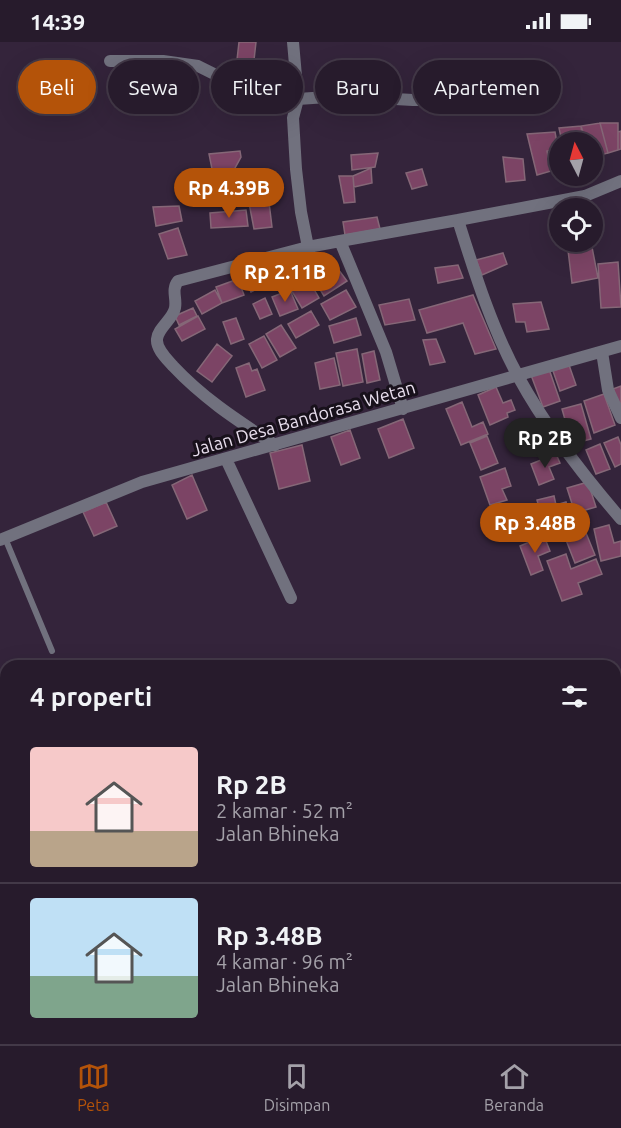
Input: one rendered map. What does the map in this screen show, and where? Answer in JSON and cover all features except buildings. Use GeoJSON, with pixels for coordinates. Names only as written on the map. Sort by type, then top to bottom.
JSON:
{"type":"FeatureCollection","features":[{"type":"Feature","properties":{"kind":"street"},"geometry":{"type":"LineString","coordinates":[[293,42],[295,60]]}},
{"type":"Feature","properties":{"kind":"street"},"geometry":{"type":"LineString","coordinates":[[303,99],[342,96],[413,100]]}},
{"type":"Feature","properties":{"kind":"street"},"geometry":{"type":"LineString","coordinates":[[294,114],[296,169],[308,247]]}},
{"type":"Feature","properties":{"kind":"street"},"geometry":{"type":"LineString","coordinates":[[275,445],[195,389],[166,358],[157,344],[157,337],[175,308],[174,288],[178,281],[308,247],[585,196],[621,181]]}},
{"type":"Feature","properties":{"kind":"street"},"geometry":{"type":"LineString","coordinates":[[458,220],[477,280],[518,376],[556,439],[621,519]]}},
{"type":"Feature","properties":{"kind":"street"},"geometry":{"type":"LineString","coordinates":[[340,241],[386,352],[403,409]]}},
{"type":"Feature","properties":{"kind":"street","name":"Jalan Desa Bandorasa Wetan"},"geometry":{"type":"LineString","coordinates":[[2,539],[142,482],[621,346]]}},
{"type":"Feature","properties":{"kind":"street"},"geometry":{"type":"LineString","coordinates":[[602,352],[608,390],[621,418]]}},
{"type":"Feature","properties":{"kind":"street"},"geometry":{"type":"LineString","coordinates":[[226,459],[291,598]]}},
{"type":"Feature","properties":{"kind":"lane"},"geometry":{"type":"LineString","coordinates":[[2,539],[52,651]]}}]}
